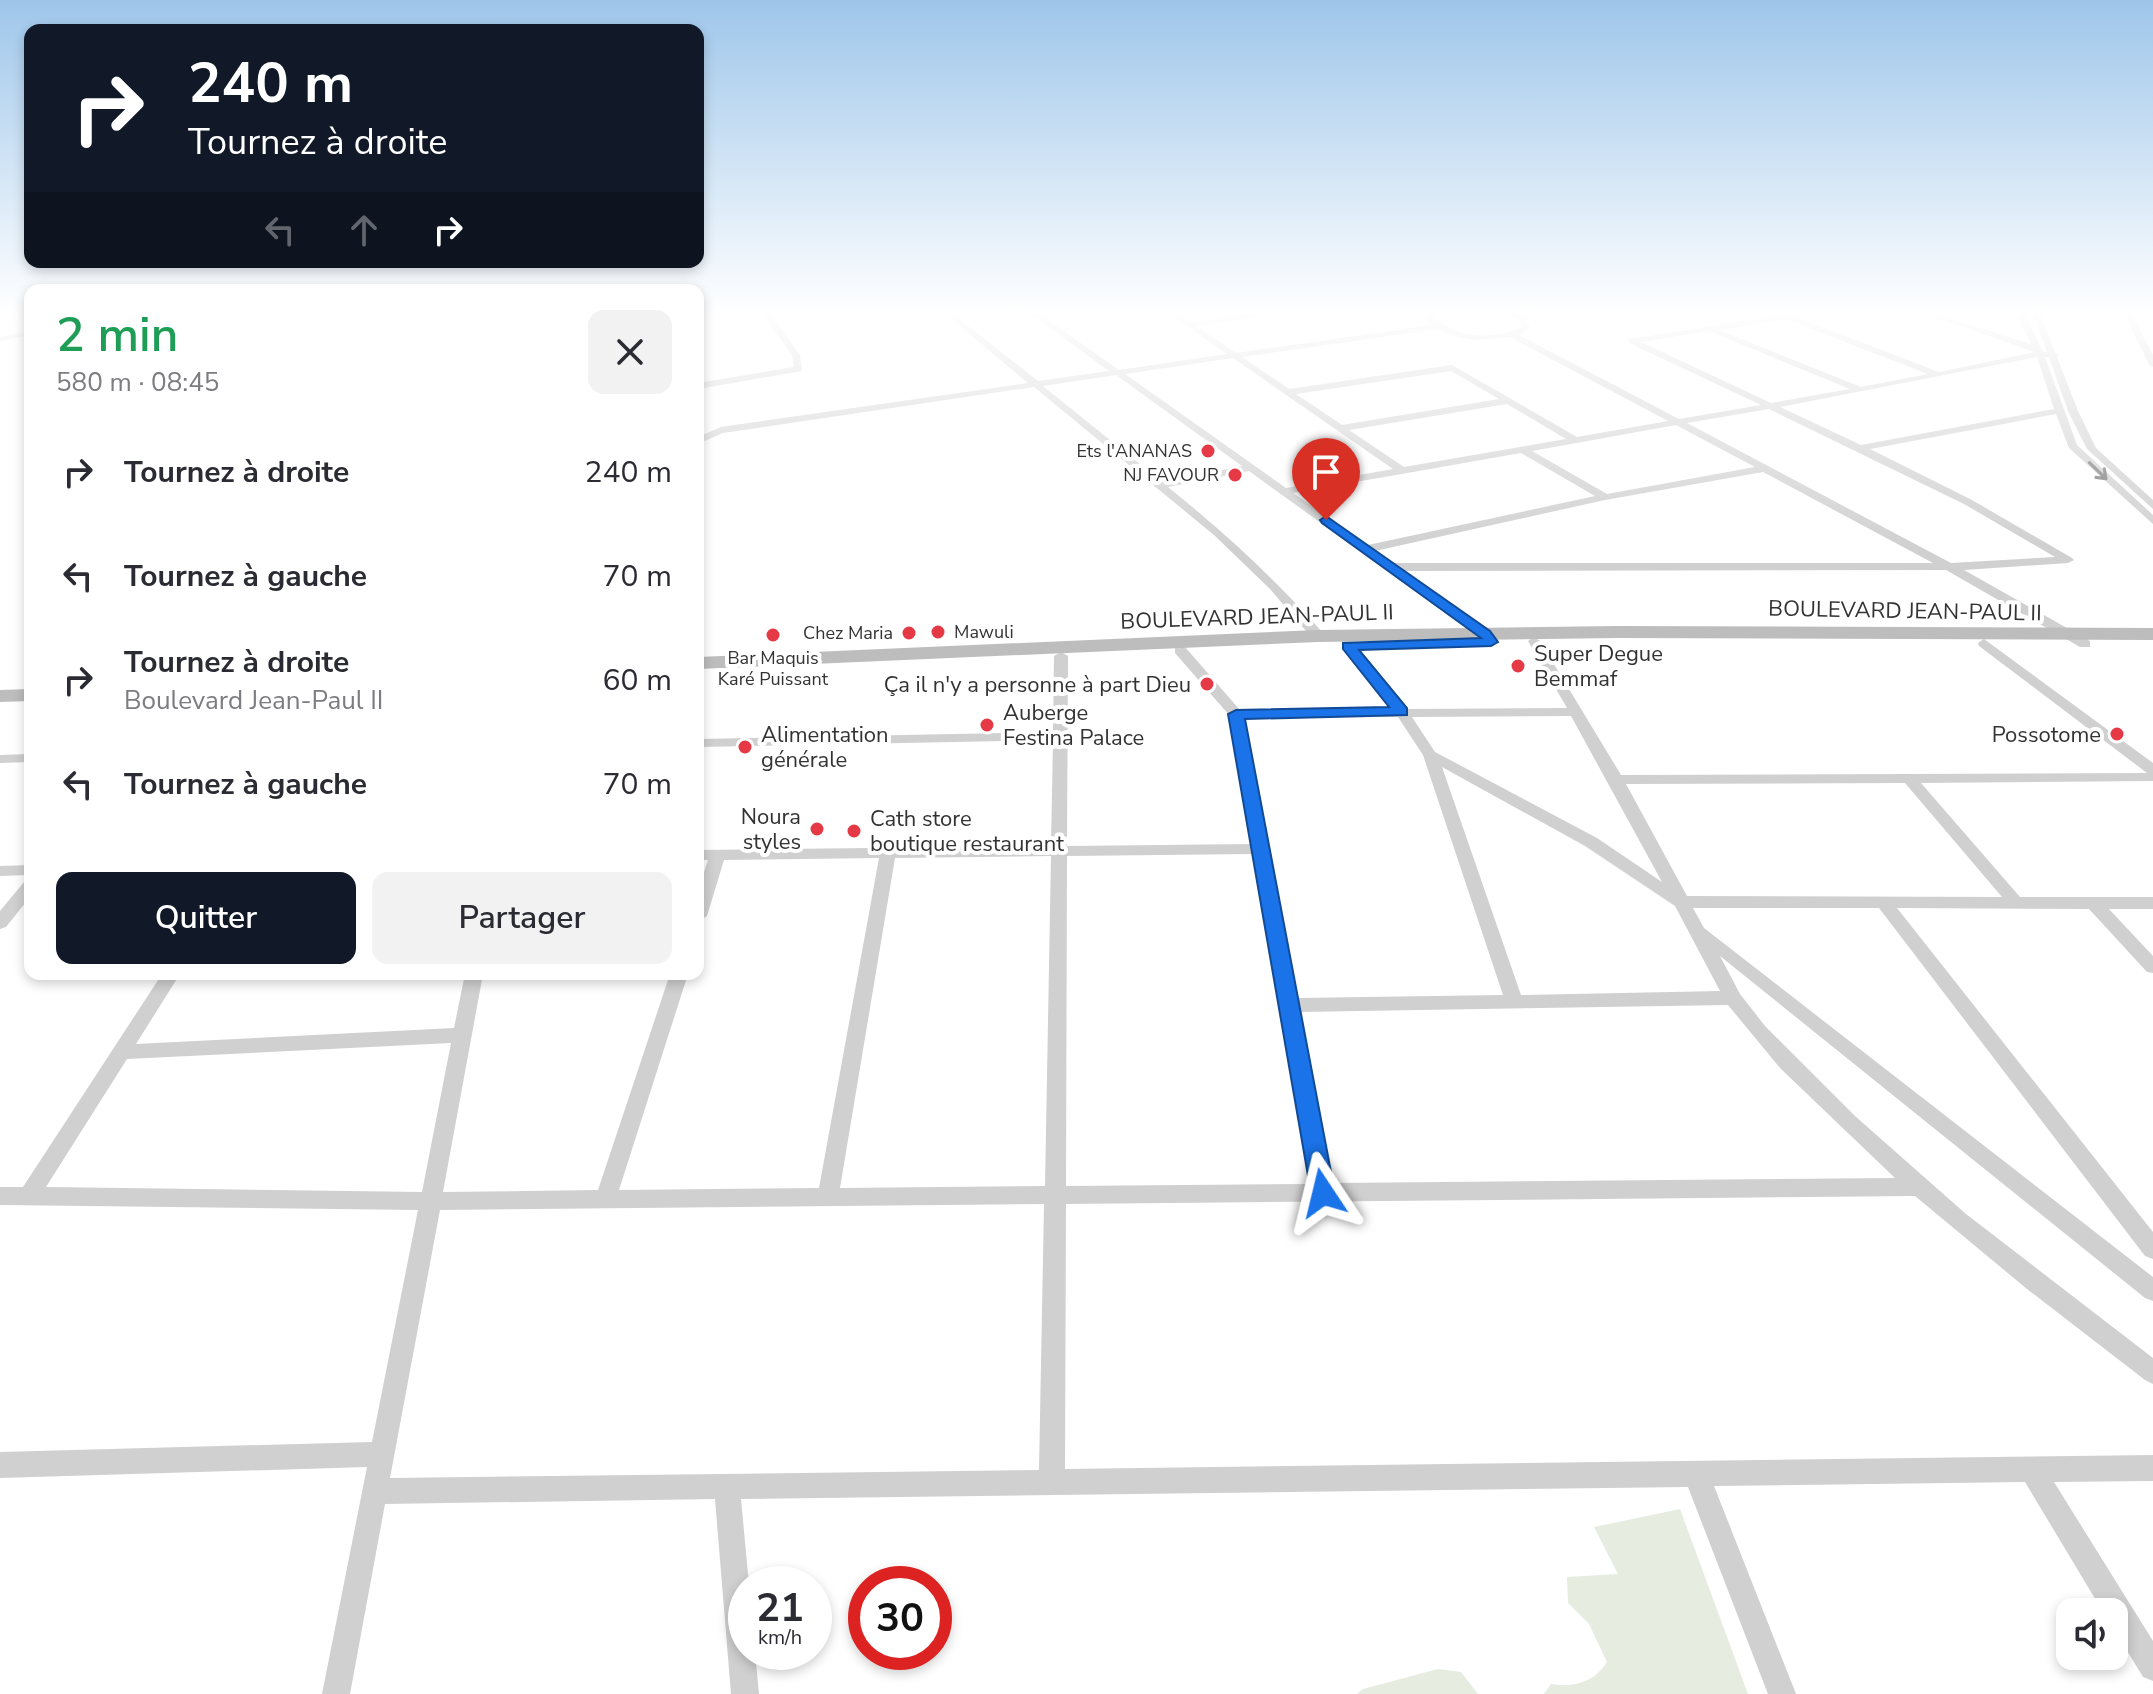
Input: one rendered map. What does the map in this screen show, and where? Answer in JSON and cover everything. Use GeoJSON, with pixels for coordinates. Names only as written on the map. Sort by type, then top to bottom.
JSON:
{"type":"FeatureCollection","features":[{"type":"Feature","properties":{"kind":"main road","name":"BOULEVARD JEAN-PAUL II"},"geometry":{"type":"LineString","coordinates":[[704,671],[1488,638],[1534,641],[1984,643],[2153,634]]}},
{"type":"Feature","properties":{"kind":"main road","name":"BOULEVARD JEAN-PAUL II"},"geometry":{"type":"LineString","coordinates":[[704,663],[1318,636],[2080,640],[2153,645]]}},
{"type":"Feature","properties":{"kind":"main road"},"geometry":{"type":"LineString","coordinates":[[0,689],[24,688]]}},
{"type":"Feature","properties":{"kind":"main road"},"geometry":{"type":"LineString","coordinates":[[0,696],[24,695]]}},
{"type":"Feature","properties":{"kind":"street"},"geometry":{"type":"LineString","coordinates":[[704,432],[983,391]]}},
{"type":"Feature","properties":{"kind":"street"},"geometry":{"type":"LineString","coordinates":[[1047,391],[1254,566],[1318,636]]}},
{"type":"Feature","properties":{"kind":"street"},"geometry":{"type":"LineString","coordinates":[[1146,391],[1488,638]]}},
{"type":"Feature","properties":{"kind":"street"},"geometry":{"type":"LineString","coordinates":[[1288,392],[1294,391]]}},
{"type":"Feature","properties":{"kind":"street"},"geometry":{"type":"LineString","coordinates":[[1490,391],[1575,440]]}},
{"type":"Feature","properties":{"kind":"street"},"geometry":{"type":"LineString","coordinates":[[1616,391],[1948,566],[2080,640]]}},
{"type":"Feature","properties":{"kind":"street"},"geometry":{"type":"LineString","coordinates":[[1392,567],[1948,566],[2068,560],[1968,502],[1736,391]]}},
{"type":"Feature","properties":{"kind":"street"},"geometry":{"type":"LineString","coordinates":[[1286,491],[1855,391]]}},
{"type":"Feature","properties":{"kind":"street"},"geometry":{"type":"LineString","coordinates":[[2052,391],[2072,446],[2153,521]]}},
{"type":"Feature","properties":{"kind":"street"},"geometry":{"type":"LineString","coordinates":[[2067,391],[2092,449],[2153,506]]}},
{"type":"Feature","properties":{"kind":"street"},"geometry":{"type":"LineString","coordinates":[[1288,392],[1401,470]]}},
{"type":"Feature","properties":{"kind":"street"},"geometry":{"type":"LineString","coordinates":[[1342,428],[1507,401]]}},
{"type":"Feature","properties":{"kind":"street"},"geometry":{"type":"LineString","coordinates":[[1860,448],[2058,411]]}},
{"type":"Feature","properties":{"kind":"street"},"geometry":{"type":"LineString","coordinates":[[704,438],[721,430]]}},
{"type":"Feature","properties":{"kind":"street"},"geometry":{"type":"LineString","coordinates":[[1522,449],[1605,497]]}},
{"type":"Feature","properties":{"kind":"street"},"geometry":{"type":"LineString","coordinates":[[1161,485],[1253,467]]}},
{"type":"Feature","properties":{"kind":"street"},"geometry":{"type":"LineString","coordinates":[[1367,549],[1605,497],[1762,469]]}},
{"type":"Feature","properties":{"kind":"street"},"geometry":{"type":"LineString","coordinates":[[1534,641],[1616,780],[1733,998],[1750,1023],[1800,1077],[1916,1187],[2153,1372]]}},
{"type":"Feature","properties":{"kind":"street"},"geometry":{"type":"LineString","coordinates":[[1984,643],[2153,770]]}},
{"type":"Feature","properties":{"kind":"street"},"geometry":{"type":"LineString","coordinates":[[1348,646],[1401,711],[1430,755],[1515,1003]]}},
{"type":"Feature","properties":{"kind":"street"},"geometry":{"type":"LineString","coordinates":[[1180,650],[1236,714],[1323,1193]]}},
{"type":"Feature","properties":{"kind":"street"},"geometry":{"type":"LineString","coordinates":[[1052,1482],[1061,656]]}},
{"type":"Feature","properties":{"kind":"street"},"geometry":{"type":"LineString","coordinates":[[1236,714],[1577,712]]}},
{"type":"Feature","properties":{"kind":"street"},"geometry":{"type":"LineString","coordinates":[[704,743],[1061,736]]}},
{"type":"Feature","properties":{"kind":"street"},"geometry":{"type":"LineString","coordinates":[[1430,755],[1591,842],[1681,902],[2153,903]]}},
{"type":"Feature","properties":{"kind":"street"},"geometry":{"type":"LineString","coordinates":[[0,759],[24,758]]}},
{"type":"Feature","properties":{"kind":"street"},"geometry":{"type":"LineString","coordinates":[[1616,780],[2153,777]]}},
{"type":"Feature","properties":{"kind":"street"},"geometry":{"type":"LineString","coordinates":[[1909,778],[2017,904]]}},
{"type":"Feature","properties":{"kind":"street"},"geometry":{"type":"LineString","coordinates":[[704,855],[1260,849]]}},
{"type":"Feature","properties":{"kind":"street"},"geometry":{"type":"LineString","coordinates":[[828,1198],[888,853]]}},
{"type":"Feature","properties":{"kind":"street"},"geometry":{"type":"LineString","coordinates":[[704,897],[718,854]]}},
{"type":"Feature","properties":{"kind":"street"},"geometry":{"type":"LineString","coordinates":[[0,871],[24,870]]}},
{"type":"Feature","properties":{"kind":"street"},"geometry":{"type":"LineString","coordinates":[[0,923],[24,893]]}},
{"type":"Feature","properties":{"kind":"street"},"geometry":{"type":"LineString","coordinates":[[2094,903],[2153,967]]}},
{"type":"Feature","properties":{"kind":"street"},"geometry":{"type":"LineString","coordinates":[[1885,904],[2153,1249]]}},
{"type":"Feature","properties":{"kind":"street"},"geometry":{"type":"LineString","coordinates":[[1695,928],[2153,1291]]}},
{"type":"Feature","properties":{"kind":"street"},"geometry":{"type":"LineString","coordinates":[[29,1196],[167,980]]}},
{"type":"Feature","properties":{"kind":"street"},"geometry":{"type":"LineString","coordinates":[[336,1694],[473,980]]}},
{"type":"Feature","properties":{"kind":"street"},"geometry":{"type":"LineString","coordinates":[[605,1200],[677,980]]}},
{"type":"Feature","properties":{"kind":"street"},"geometry":{"type":"LineString","coordinates":[[1289,1005],[1733,998]]}},
{"type":"Feature","properties":{"kind":"street"},"geometry":{"type":"LineString","coordinates":[[122,1052],[462,1035]]}},
{"type":"Feature","properties":{"kind":"street"},"geometry":{"type":"LineString","coordinates":[[0,1196],[430,1201],[1916,1187]]}},
{"type":"Feature","properties":{"kind":"street"},"geometry":{"type":"LineString","coordinates":[[0,1465],[382,1454]]}},
{"type":"Feature","properties":{"kind":"street"},"geometry":{"type":"LineString","coordinates":[[375,1491],[2153,1468]]}},
{"type":"Feature","properties":{"kind":"street"},"geometry":{"type":"LineString","coordinates":[[2031,1469],[2153,1667]]}},
{"type":"Feature","properties":{"kind":"street"},"geometry":{"type":"LineString","coordinates":[[1696,1473],[1782,1694]]}},
{"type":"Feature","properties":{"kind":"street"},"geometry":{"type":"LineString","coordinates":[[727,1486],[745,1694]]}},
{"type":"Feature","properties":{"kind":"shaded area"},"geometry":{"type":"Polygon","coordinates":[[[1680,1509],[1748,1694],[1544,1694],[1551,1684],[1576,1684],[1590,1679],[1607,1662],[1589,1624],[1568,1603],[1567,1577],[1618,1574],[1594,1527],[1680,1509]]]}},
{"type":"Feature","properties":{"kind":"shaded area"},"geometry":{"type":"Polygon","coordinates":[[[1438,1669],[1461,1672],[1478,1694],[1357,1694],[1363,1689],[1438,1669]]]}},
{"type":"Feature","properties":{"kind":"place","name":"Ets l'ANANAS"},"geometry":{"type":"Point","coordinates":[1208,451]}},
{"type":"Feature","properties":{"kind":"place","name":"NJ FAVOUR"},"geometry":{"type":"Point","coordinates":[1235,475]}},
{"type":"Feature","properties":{"kind":"place","name":"Mawuli"},"geometry":{"type":"Point","coordinates":[938,632]}},
{"type":"Feature","properties":{"kind":"place","name":"Chez Maria"},"geometry":{"type":"Point","coordinates":[909,633]}},
{"type":"Feature","properties":{"kind":"place","name":"Bar Maquis Karé Puissant"},"geometry":{"type":"Point","coordinates":[773,635]}},
{"type":"Feature","properties":{"kind":"place","name":"Super Degue Bemmaf"},"geometry":{"type":"Point","coordinates":[1518,666]}},
{"type":"Feature","properties":{"kind":"place","name":"Ça il n'y a personne à part Dieu"},"geometry":{"type":"Point","coordinates":[1207,684]}},
{"type":"Feature","properties":{"kind":"place","name":"Auberge Festina Palace"},"geometry":{"type":"Point","coordinates":[987,725]}},
{"type":"Feature","properties":{"kind":"place","name":"Possotome"},"geometry":{"type":"Point","coordinates":[2117,734]}},
{"type":"Feature","properties":{"kind":"place","name":"Alimentation générale"},"geometry":{"type":"Point","coordinates":[745,747]}},
{"type":"Feature","properties":{"kind":"place","name":"Noura styles"},"geometry":{"type":"Point","coordinates":[817,829]}},
{"type":"Feature","properties":{"kind":"place","name":"Cath store boutique restaurant"},"geometry":{"type":"Point","coordinates":[854,831]}},
{"type":"Feature","properties":{"kind":"route"},"geometry":{"type":"LineString","coordinates":[[1323,1193],[1236,714],[1401,711],[1348,646],[1491,642],[1485,634],[1326,520]]}}]}
